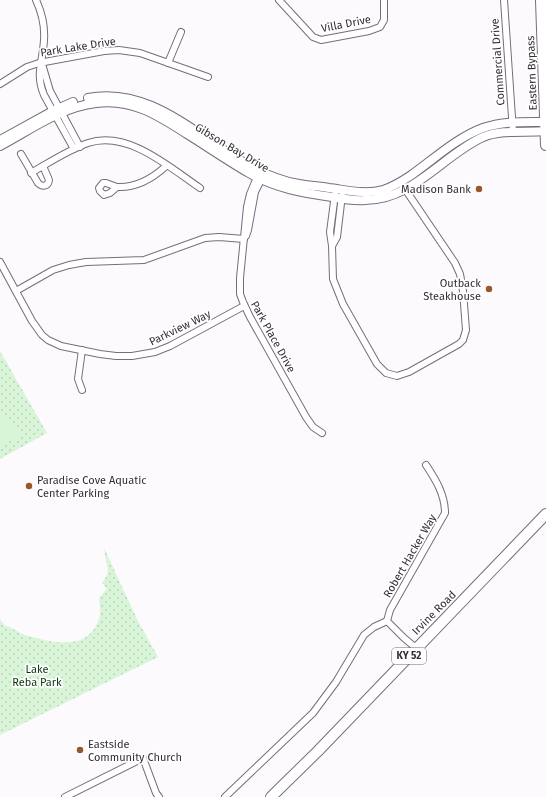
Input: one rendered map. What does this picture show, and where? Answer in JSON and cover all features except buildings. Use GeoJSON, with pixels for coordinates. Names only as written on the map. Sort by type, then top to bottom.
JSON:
{"type":"FeatureCollection","features":[{"type":"Feature","properties":{"kind":"main road","name":"Eastern Bypass"},"geometry":{"type":"LineString","coordinates":[[541,0],[546,145]]}},
{"type":"Feature","properties":{"kind":"main road","name":"Irvine Road"},"geometry":{"type":"LineString","coordinates":[[271,797],[318,751],[546,514]]}},
{"type":"Feature","properties":{"kind":"street"},"geometry":{"type":"LineString","coordinates":[[36,0],[41,12],[44,26],[42,63],[47,85],[57,112],[77,148]]}},
{"type":"Feature","properties":{"kind":"street","name":"Villa Drive"},"geometry":{"type":"LineString","coordinates":[[279,0],[313,37],[322,40],[369,31],[380,27],[384,20],[384,0]]}},
{"type":"Feature","properties":{"kind":"street","name":"Commercial Drive"},"geometry":{"type":"LineString","coordinates":[[504,0],[513,127]]}},
{"type":"Feature","properties":{"kind":"street"},"geometry":{"type":"LineString","coordinates":[[168,63],[181,32]]}},
{"type":"Feature","properties":{"kind":"street","name":"Park Lake Drive"},"geometry":{"type":"LineString","coordinates":[[0,84],[27,67],[104,51],[119,50],[140,53],[208,77]]}},
{"type":"Feature","properties":{"kind":"street","name":"Gibson Bay Drive"},"geometry":{"type":"LineString","coordinates":[[0,140],[83,99],[102,96],[121,97],[139,101],[167,114],[279,187],[300,193],[338,198],[373,200],[391,196],[405,190],[478,140],[513,127]]}},
{"type":"Feature","properties":{"kind":"street","name":"Gibson Bay Drive"},"geometry":{"type":"LineString","coordinates":[[0,146],[57,112]]}},
{"type":"Feature","properties":{"kind":"street","name":"Gibson Bay Drive"},"geometry":{"type":"LineString","coordinates":[[260,176],[289,183],[374,192],[386,189],[400,182],[475,132],[492,126],[546,126]]}},
{"type":"Feature","properties":{"kind":"street"},"geometry":{"type":"LineString","coordinates":[[31,173],[77,148],[96,141],[118,141],[140,149],[200,188]]}},
{"type":"Feature","properties":{"kind":"street"},"geometry":{"type":"LineString","coordinates":[[21,154],[31,173],[40,185],[47,185],[49,178],[43,166]]}},
{"type":"Feature","properties":{"kind":"street"},"geometry":{"type":"LineString","coordinates":[[117,187],[140,183],[151,178],[166,166]]}},
{"type":"Feature","properties":{"kind":"street","name":"Park Place Drive"},"geometry":{"type":"LineString","coordinates":[[260,176],[248,200],[244,221],[240,294],[244,306],[309,422],[313,427],[322,433]]}},
{"type":"Feature","properties":{"kind":"street"},"geometry":{"type":"LineString","coordinates":[[339,189],[330,232],[332,246],[332,272],[337,291],[381,369],[392,375],[403,374],[459,344],[465,335],[466,330],[460,274],[455,263],[400,182]]}},
{"type":"Feature","properties":{"kind":"street"},"geometry":{"type":"LineString","coordinates":[[16,291],[53,270],[68,265],[86,262],[144,260],[205,238],[219,237],[244,239]]}},
{"type":"Feature","properties":{"kind":"street","name":"Parkview Way"},"geometry":{"type":"LineString","coordinates":[[0,262],[32,321],[42,335],[54,344],[82,350],[116,356],[147,354],[170,346],[244,306]]}},
{"type":"Feature","properties":{"kind":"street"},"geometry":{"type":"LineString","coordinates":[[82,350],[78,379],[82,390]]}},
{"type":"Feature","properties":{"kind":"street","name":"Robert Hacker Way"},"geometry":{"type":"LineString","coordinates":[[387,621],[390,610],[445,513],[445,504],[439,486],[426,465]]}},
{"type":"Feature","properties":{"kind":"street"},"geometry":{"type":"LineString","coordinates":[[225,797],[313,713],[336,682],[364,635],[374,627],[387,621],[416,648]]}},
{"type":"Feature","properties":{"kind":"street"},"geometry":{"type":"LineString","coordinates":[[65,797],[144,758],[156,793],[159,797]]}},
{"type":"Feature","properties":{"kind":"green space"},"geometry":{"type":"Polygon","coordinates":[[[0,351],[47,433],[0,459],[0,351]]]}},
{"type":"Feature","properties":{"kind":"green space"},"geometry":{"type":"Polygon","coordinates":[[[0,409],[15,425],[21,435],[0,447],[0,409]]]}},
{"type":"Feature","properties":{"kind":"green space","name":"Lake Reba Park"},"geometry":{"type":"Polygon","coordinates":[[[104,548],[138,621],[158,657],[0,735],[0,619],[5,626],[20,633],[46,640],[67,642],[77,641],[86,637],[94,630],[99,619],[99,598],[107,589],[102,583],[108,570],[104,548]]]}},
{"type":"Feature","properties":{"kind":"place","name":"Madison Bank"},"geometry":{"type":"Point","coordinates":[479,189]}},
{"type":"Feature","properties":{"kind":"place","name":"Outback Steakhouse"},"geometry":{"type":"Point","coordinates":[489,289]}},
{"type":"Feature","properties":{"kind":"place","name":"Paradise Cove Aquatic Center Parking"},"geometry":{"type":"Point","coordinates":[29,486]}},
{"type":"Feature","properties":{"kind":"place","name":"Eastside Community Church"},"geometry":{"type":"Point","coordinates":[80,750]}}]}
